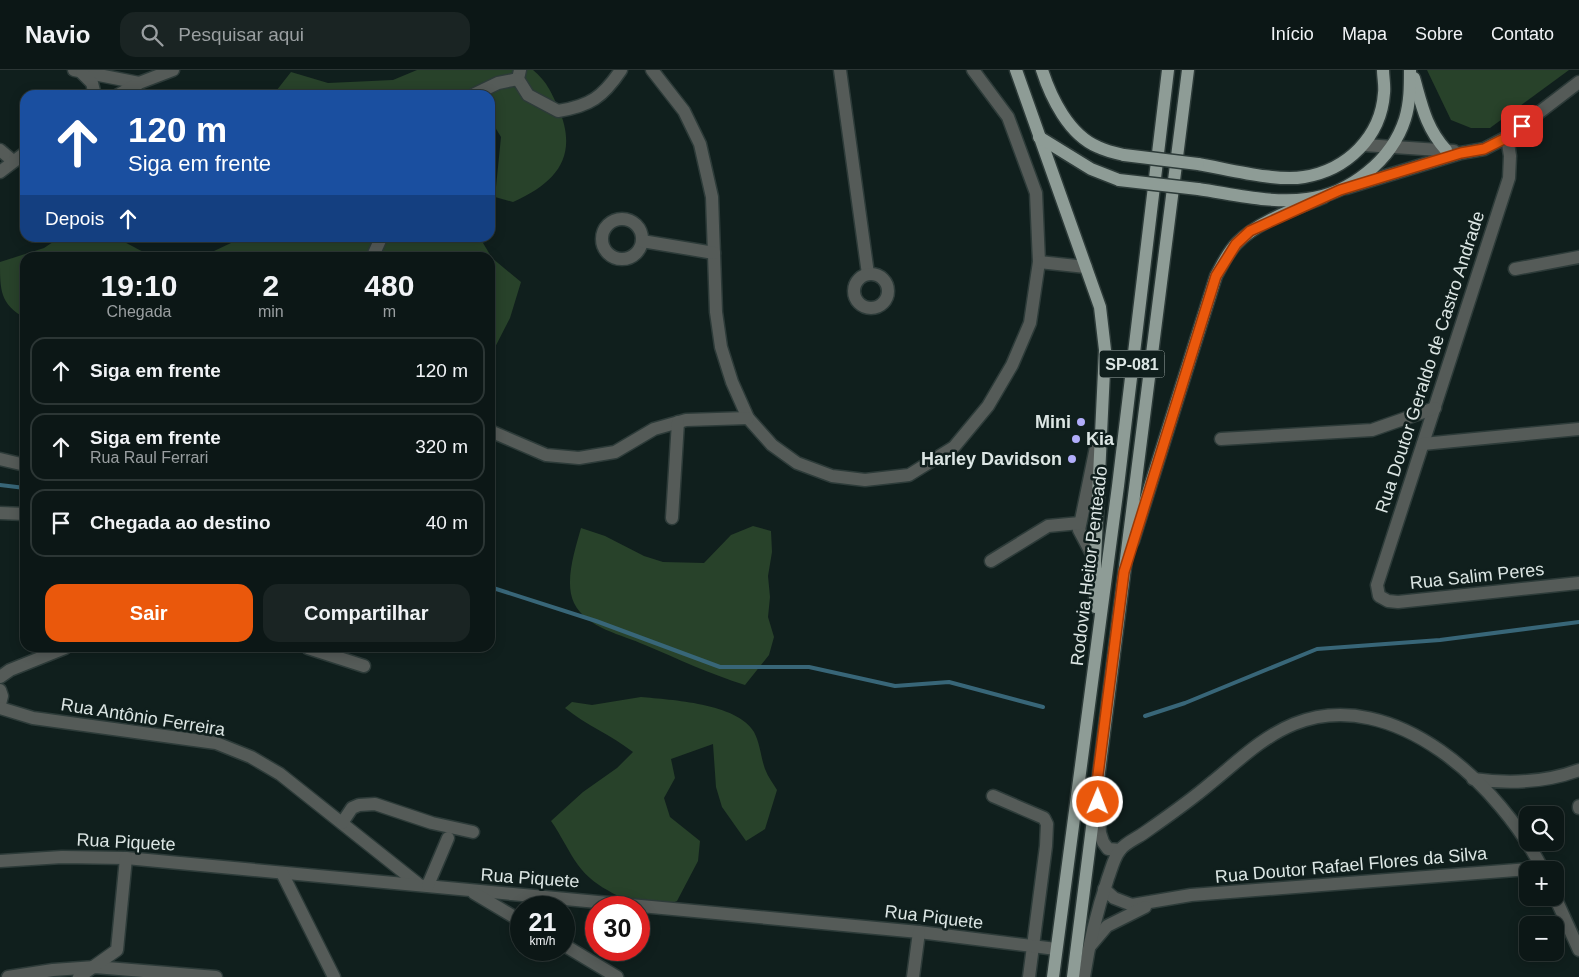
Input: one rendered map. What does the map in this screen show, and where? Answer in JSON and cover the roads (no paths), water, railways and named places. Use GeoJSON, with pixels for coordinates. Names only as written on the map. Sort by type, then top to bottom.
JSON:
{"type":"FeatureCollection","features":[{"type":"Feature","properties":{"kind":"main road"},"geometry":{"type":"LineString","coordinates":[[1016,70],[1100,308],[1105,350],[1095,560],[1095,657]]}},
{"type":"Feature","properties":{"kind":"main road"},"geometry":{"type":"LineString","coordinates":[[1042,70],[1049,91],[1073,129],[1096,147],[1124,155],[1198,164],[1284,178],[1304,177],[1346,162],[1364,145],[1378,118],[1384,93],[1383,70]]}},
{"type":"Feature","properties":{"kind":"main road","name":"Rodovia Heitor Penteado"},"geometry":{"type":"LineString","coordinates":[[1053,977],[1168,70]]}},
{"type":"Feature","properties":{"kind":"main road","name":"Rodovia Heitor Penteado"},"geometry":{"type":"LineString","coordinates":[[1073,977],[1188,70]]}},
{"type":"Feature","properties":{"kind":"main road"},"geometry":{"type":"LineString","coordinates":[[1124,572],[1216,276],[1236,244],[1250,231],[1340,190],[1366,173],[1393,147],[1405,119],[1409,100],[1411,70]]}},
{"type":"Feature","properties":{"kind":"main road"},"geometry":{"type":"LineString","coordinates":[[1411,70],[1427,123],[1433,136],[1446,150]]}},
{"type":"Feature","properties":{"kind":"main road"},"geometry":{"type":"LineString","coordinates":[[1039,137],[1091,169],[1119,180],[1291,200],[1324,197]]}},
{"type":"Feature","properties":{"kind":"street"},"geometry":{"type":"LineString","coordinates":[[127,90],[171,70]]}},
{"type":"Feature","properties":{"kind":"street"},"geometry":{"type":"LineString","coordinates":[[483,90],[519,74],[528,95],[558,111],[592,103],[609,88],[621,70]]}},
{"type":"Feature","properties":{"kind":"street"},"geometry":{"type":"LineString","coordinates":[[652,70],[684,111],[700,144],[712,197],[716,312],[721,347],[732,382],[748,418],[772,445],[797,463],[832,476],[865,480],[909,475],[954,447],[988,406],[1012,365],[1030,323],[1039,262],[1036,193],[1023,153],[1008,117],[974,70]]}},
{"type":"Feature","properties":{"kind":"street"},"geometry":{"type":"LineString","coordinates":[[840,70],[868,274]]}},
{"type":"Feature","properties":{"kind":"street"},"geometry":{"type":"LineString","coordinates":[[78,71],[139,83]]}},
{"type":"Feature","properties":{"kind":"street"},"geometry":{"type":"LineString","coordinates":[[78,71],[92,83],[94,90]]}},
{"type":"Feature","properties":{"kind":"street"},"geometry":{"type":"LineString","coordinates":[[1340,190],[1461,153],[1484,149],[1508,137],[1579,82]]}},
{"type":"Feature","properties":{"kind":"street","name":"Rua Doutor Geraldo de Castro Andrade"},"geometry":{"type":"LineString","coordinates":[[1380,596],[1377,585],[1508,178],[1510,156],[1508,137]]}},
{"type":"Feature","properties":{"kind":"street"},"geometry":{"type":"LineString","coordinates":[[1364,145],[1446,150],[1461,153]]}},
{"type":"Feature","properties":{"kind":"street"},"geometry":{"type":"LineString","coordinates":[[0,150],[13,161]]}},
{"type":"Feature","properties":{"kind":"street"},"geometry":{"type":"LineString","coordinates":[[0,172],[20,156]]}},
{"type":"Feature","properties":{"kind":"street"},"geometry":{"type":"LineString","coordinates":[[642,241],[714,253]]}},
{"type":"Feature","properties":{"kind":"street"},"geometry":{"type":"LineString","coordinates":[[1515,269],[1579,257]]}},
{"type":"Feature","properties":{"kind":"street"},"geometry":{"type":"LineString","coordinates":[[1039,262],[1086,267]]}},
{"type":"Feature","properties":{"kind":"street"},"geometry":{"type":"LineString","coordinates":[[1221,440],[1372,430],[1434,408]]}},
{"type":"Feature","properties":{"kind":"street"},"geometry":{"type":"LineString","coordinates":[[495,436],[546,454],[579,458],[615,452],[654,429],[678,422],[714,418],[748,418]]}},
{"type":"Feature","properties":{"kind":"street"},"geometry":{"type":"LineString","coordinates":[[672,518],[678,422]]}},
{"type":"Feature","properties":{"kind":"street"},"geometry":{"type":"LineString","coordinates":[[1095,560],[1080,537],[1080,523],[1100,425]]}},
{"type":"Feature","properties":{"kind":"street"},"geometry":{"type":"LineString","coordinates":[[1422,444],[1579,429]]}},
{"type":"Feature","properties":{"kind":"street"},"geometry":{"type":"LineString","coordinates":[[0,459],[20,464]]}},
{"type":"Feature","properties":{"kind":"street"},"geometry":{"type":"LineString","coordinates":[[0,513],[20,514]]}},
{"type":"Feature","properties":{"kind":"street"},"geometry":{"type":"LineString","coordinates":[[991,561],[1048,526],[1080,523]]}},
{"type":"Feature","properties":{"kind":"street","name":"Rua Salim Peres"},"geometry":{"type":"LineString","coordinates":[[1380,596],[1388,601],[1398,602],[1579,584]]}},
{"type":"Feature","properties":{"kind":"street"},"geometry":{"type":"LineString","coordinates":[[0,677],[10,670],[55,652]]}},
{"type":"Feature","properties":{"kind":"street"},"geometry":{"type":"LineString","coordinates":[[320,652],[364,666]]}},
{"type":"Feature","properties":{"kind":"street"},"geometry":{"type":"LineString","coordinates":[[0,690],[2,696],[0,704]]}},
{"type":"Feature","properties":{"kind":"street","name":"Rua Antônio Ferreira"},"geometry":{"type":"LineString","coordinates":[[0,708],[33,718],[216,743],[251,757],[280,774],[423,884]]}},
{"type":"Feature","properties":{"kind":"street"},"geometry":{"type":"LineString","coordinates":[[1084,977],[1088,949],[1104,889],[1120,850],[1170,815],[1234,762],[1272,735],[1294,724],[1315,718],[1340,716],[1368,718],[1396,726],[1425,739],[1454,760],[1473,779],[1520,833],[1537,861]]}},
{"type":"Feature","properties":{"kind":"street"},"geometry":{"type":"LineString","coordinates":[[1473,779],[1496,782],[1531,782],[1561,777],[1579,770]]}},
{"type":"Feature","properties":{"kind":"street"},"geometry":{"type":"LineString","coordinates":[[1096,790],[1102,842],[1108,849],[1120,850]]}},
{"type":"Feature","properties":{"kind":"street"},"geometry":{"type":"LineString","coordinates":[[993,796],[1041,816],[1046,821],[1046,846],[1029,977]]}},
{"type":"Feature","properties":{"kind":"street"},"geometry":{"type":"LineString","coordinates":[[342,822],[352,808],[359,805],[375,804],[432,823],[472,832]]}},
{"type":"Feature","properties":{"kind":"street"},"geometry":{"type":"LineString","coordinates":[[423,884],[448,838]]}},
{"type":"Feature","properties":{"kind":"street","name":"Rua Piquete"},"geometry":{"type":"LineString","coordinates":[[0,861],[62,857],[126,858],[423,884],[511,896]]}},
{"type":"Feature","properties":{"kind":"street"},"geometry":{"type":"LineString","coordinates":[[79,977],[117,950],[126,858]]}},
{"type":"Feature","properties":{"kind":"street","name":"Rua Doutor Rafael Flores da Silva"},"geometry":{"type":"LineString","coordinates":[[1104,889],[1114,898],[1132,905],[1191,895],[1519,871]]}},
{"type":"Feature","properties":{"kind":"street"},"geometry":{"type":"LineString","coordinates":[[282,873],[334,977]]}},
{"type":"Feature","properties":{"kind":"street"},"geometry":{"type":"LineString","coordinates":[[471,891],[510,914]]}},
{"type":"Feature","properties":{"kind":"street","name":"Rua Doutor Rafael Flores da Silva"},"geometry":{"type":"LineString","coordinates":[[1088,949],[1107,926],[1163,899]]}},
{"type":"Feature","properties":{"kind":"street","name":"Rua Piquete"},"geometry":{"type":"LineString","coordinates":[[575,904],[919,932],[1056,949]]}},
{"type":"Feature","properties":{"kind":"street"},"geometry":{"type":"LineString","coordinates":[[1559,906],[1579,950]]}},
{"type":"Feature","properties":{"kind":"street"},"geometry":{"type":"LineString","coordinates":[[912,977],[919,932]]}},
{"type":"Feature","properties":{"kind":"street"},"geometry":{"type":"LineString","coordinates":[[117,950],[140,973]]}},
{"type":"Feature","properties":{"kind":"street"},"geometry":{"type":"LineString","coordinates":[[575,952],[617,977]]}},
{"type":"Feature","properties":{"kind":"street"},"geometry":{"type":"LineString","coordinates":[[8,977],[53,970],[95,967],[140,973],[216,977]]}},
{"type":"Feature","properties":{"kind":"waterway"},"geometry":{"type":"LineString","coordinates":[[0,485],[20,487]]}},
{"type":"Feature","properties":{"kind":"waterway"},"geometry":{"type":"LineString","coordinates":[[495,589],[596,621],[720,667],[809,667],[895,686],[949,682],[1043,707]]}},
{"type":"Feature","properties":{"kind":"waterway"},"geometry":{"type":"LineString","coordinates":[[1145,716],[1185,703],[1317,649],[1440,640],[1579,622]]}},
{"type":"Feature","properties":{"kind":"place","name":"Mini"},"geometry":{"type":"Point","coordinates":[1081,422]}},
{"type":"Feature","properties":{"kind":"place","name":"Kia"},"geometry":{"type":"Point","coordinates":[1076,439]}},
{"type":"Feature","properties":{"kind":"place","name":"Harley Davidson"},"geometry":{"type":"Point","coordinates":[1072,459]}}]}
